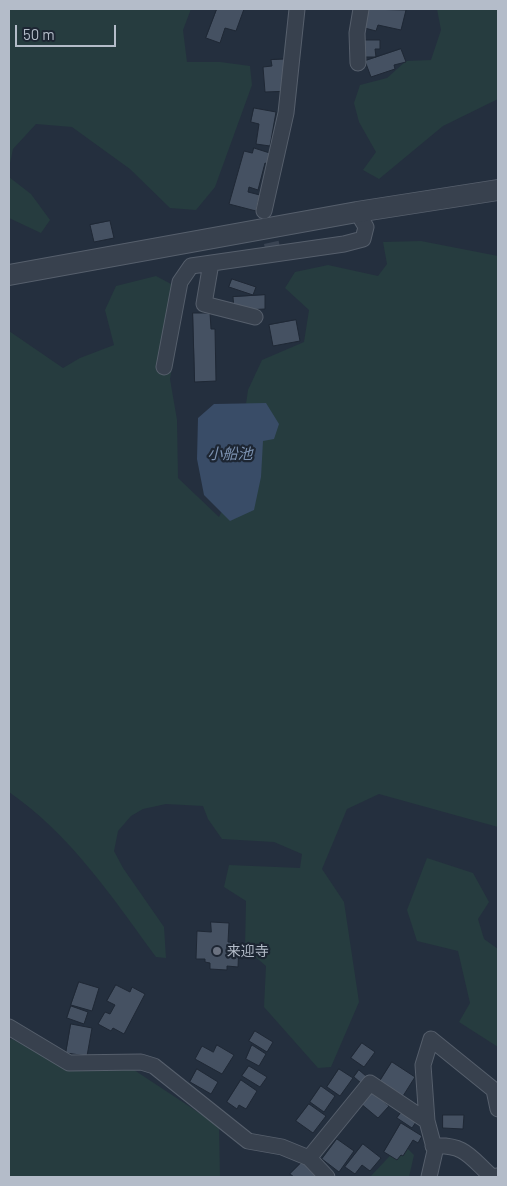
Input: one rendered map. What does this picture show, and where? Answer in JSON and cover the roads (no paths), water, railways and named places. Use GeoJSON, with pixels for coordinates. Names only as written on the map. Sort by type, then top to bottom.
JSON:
{"type":"FeatureCollection","features":[{"type":"Feature","properties":{"kind":"street"},"geometry":{"type":"LineString","coordinates":[[264,211],[286,113],[297,9]]}},
{"type":"Feature","properties":{"kind":"street"},"geometry":{"type":"LineString","coordinates":[[358,63],[357,33],[361,9]]}},
{"type":"Feature","properties":{"kind":"street"},"geometry":{"type":"LineString","coordinates":[[9,275],[357,212],[498,190]]}},
{"type":"Feature","properties":{"kind":"street"},"geometry":{"type":"LineString","coordinates":[[164,367],[180,282],[191,266],[344,244],[363,238],[366,226],[357,212]]}},
{"type":"Feature","properties":{"kind":"street"},"geometry":{"type":"LineString","coordinates":[[211,263],[204,304],[255,317]]}},
{"type":"Feature","properties":{"kind":"street"},"geometry":{"type":"LineString","coordinates":[[9,1027],[68,1063],[141,1062],[154,1066],[248,1141],[282,1147],[309,1158],[327,1177]]}},
{"type":"Feature","properties":{"kind":"street"},"geometry":{"type":"LineString","coordinates":[[429,1177],[435,1151],[427,1121],[423,1065],[431,1039],[494,1090],[498,1109]]}},
{"type":"Feature","properties":{"kind":"street"},"geometry":{"type":"LineString","coordinates":[[309,1158],[370,1083],[427,1121]]}},
{"type":"Feature","properties":{"kind":"street"},"geometry":{"type":"LineString","coordinates":[[434,1146],[452,1145],[465,1152],[492,1177],[498,1176]]}},
{"type":"Feature","properties":{"kind":"water","name":"小船池"},"geometry":{"type":"Polygon","coordinates":[[[266,403],[279,424],[274,439],[263,441],[261,477],[254,510],[230,521],[204,495],[197,459],[198,418],[214,404],[266,403]]]}},
{"type":"Feature","properties":{"kind":"tunnel"},"geometry":{"type":"LineString","coordinates":[[266,220],[274,254]]}},
{"type":"Feature","properties":{"kind":"place","name":"来迎寺"},"geometry":{"type":"Point","coordinates":[217,951]}}]}
